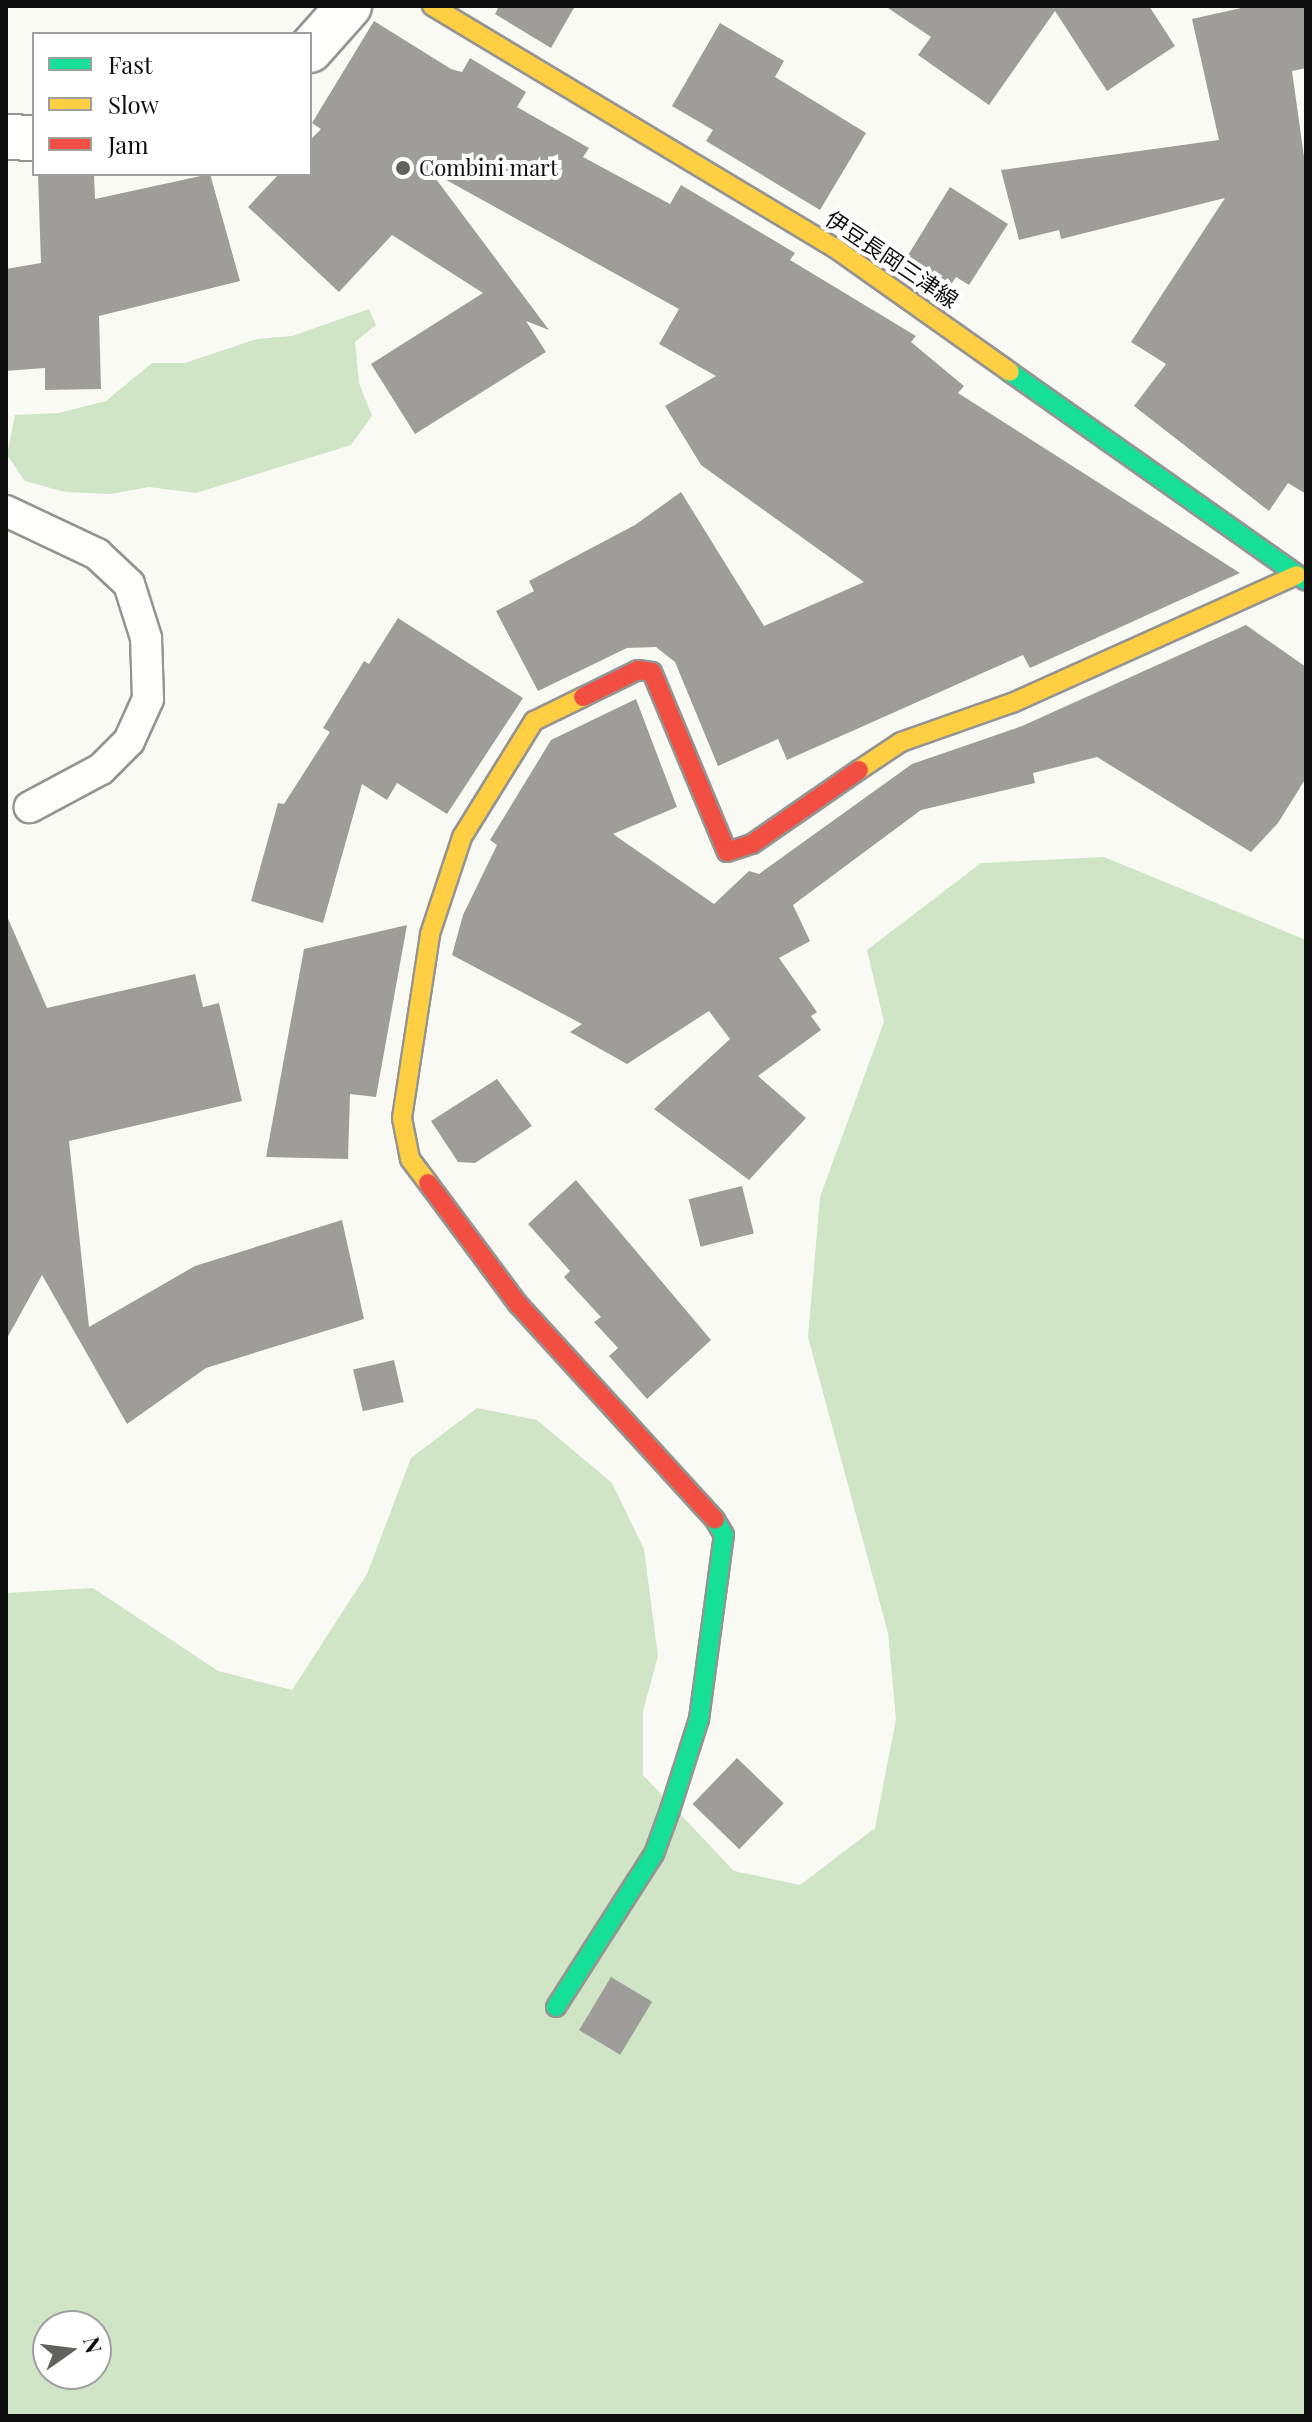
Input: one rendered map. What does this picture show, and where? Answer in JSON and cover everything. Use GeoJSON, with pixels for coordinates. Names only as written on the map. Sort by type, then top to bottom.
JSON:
{"type":"FeatureCollection","features":[{"type":"Feature","properties":{"kind":"street"},"geometry":{"type":"LineString","coordinates":[[312,48],[349,6]]}},
{"type":"Feature","properties":{"kind":"street","name":"伊豆長岡三津線"},"geometry":{"type":"LineString","coordinates":[[432,6],[835,248],[1302,578]]}},
{"type":"Feature","properties":{"kind":"street"},"geometry":{"type":"LineString","coordinates":[[6,137],[32,138]]}},
{"type":"Feature","properties":{"kind":"street"},"geometry":{"type":"LineString","coordinates":[[556,2007],[654,1854],[670,1810],[699,1719],[724,1535],[708,1508],[518,1304],[410,1159],[402,1118],[430,934],[462,837],[534,721],[638,670],[652,672],[727,852],[752,844],[901,742],[1054,686],[1302,578]]}},
{"type":"Feature","properties":{"kind":"lane"},"geometry":{"type":"LineString","coordinates":[[6,511],[97,554],[129,584],[146,638],[148,699],[129,741],[101,769],[30,807]]}},
{"type":"Feature","properties":{"kind":"green space"},"geometry":{"type":"Polygon","coordinates":[[[369,309],[376,325],[355,342],[359,383],[372,416],[351,445],[196,493],[149,487],[111,494],[65,492],[25,481],[7,455],[15,415],[59,413],[106,401],[152,363],[185,363],[257,339],[292,336],[369,309]]]}},
{"type":"Feature","properties":{"kind":"green space"},"geometry":{"type":"Polygon","coordinates":[[[1104,857],[1306,940],[1306,2416],[6,2416],[6,1593],[93,1588],[218,1671],[292,1690],[367,1574],[411,1458],[477,1408],[537,1420],[612,1483],[644,1549],[658,1656],[643,1711],[643,1775],[734,1871],[800,1885],[875,1828],[896,1719],[888,1633],[808,1337],[820,1197],[884,1022],[867,950],[981,863],[1104,857]]]}},
{"type":"Feature","properties":{"kind":"building"},"geometry":{"type":"Polygon","coordinates":[[[499,6],[575,6],[551,48],[495,14],[499,6]]]}},
{"type":"Feature","properties":{"kind":"building"},"geometry":{"type":"Polygon","coordinates":[[[885,6],[1149,6],[1175,46],[1107,91],[1055,11],[989,105],[918,55],[931,37],[885,6]]]}},
{"type":"Feature","properties":{"kind":"building"},"geometry":{"type":"Polygon","coordinates":[[[1250,6],[1306,6],[1306,68],[1292,71],[1306,171],[1306,494],[1288,483],[1269,511],[1134,406],[1166,364],[1131,342],[1225,198],[1061,239],[1059,230],[1019,240],[1001,170],[1219,140],[1192,19],[1250,6]]]}},
{"type":"Feature","properties":{"kind":"building"},"geometry":{"type":"Polygon","coordinates":[[[374,21],[451,69],[462,72],[470,58],[526,92],[517,107],[589,148],[583,157],[670,204],[681,185],[795,253],[790,260],[916,336],[911,342],[964,386],[958,393],[1240,573],[1030,668],[1023,655],[787,760],[778,739],[718,766],[675,662],[656,647],[627,648],[538,691],[496,611],[534,591],[529,581],[635,525],[681,492],[764,626],[864,582],[701,465],[665,406],[716,376],[659,344],[679,309],[430,171],[549,330],[526,321],[546,352],[415,434],[371,364],[483,293],[392,235],[339,292],[248,207],[277,176],[312,176],[312,138],[321,129],[312,123],[374,21]]]}},
{"type":"Feature","properties":{"kind":"building"},"geometry":{"type":"Polygon","coordinates":[[[720,23],[784,61],[775,77],[866,133],[820,210],[706,141],[713,130],[672,106],[720,23]]]}},
{"type":"Feature","properties":{"kind":"building"},"geometry":{"type":"Polygon","coordinates":[[[38,176],[94,176],[95,199],[211,176],[240,281],[99,316],[101,389],[45,390],[45,368],[6,371],[6,269],[41,263],[38,176]]]}},
{"type":"Feature","properties":{"kind":"building"},"geometry":{"type":"Polygon","coordinates":[[[950,187],[1008,224],[969,285],[956,277],[944,295],[902,265],[950,187]]]}},
{"type":"Feature","properties":{"kind":"building"},"geometry":{"type":"Polygon","coordinates":[[[398,618],[523,698],[447,814],[397,783],[387,800],[362,784],[323,923],[251,901],[278,803],[284,804],[330,732],[323,728],[364,661],[369,664],[398,618]]]}},
{"type":"Feature","properties":{"kind":"building"},"geometry":{"type":"Polygon","coordinates":[[[1246,625],[1306,667],[1306,778],[1278,823],[1251,852],[1097,757],[1033,773],[1035,783],[921,810],[793,905],[810,941],[779,958],[817,1012],[811,1016],[821,1030],[758,1076],[806,1118],[749,1180],[654,1109],[730,1039],[709,1011],[627,1064],[570,1032],[582,1024],[452,955],[463,915],[497,845],[490,840],[551,740],[636,699],[677,807],[613,834],[714,904],[749,871],[759,874],[912,764],[1022,726],[1246,625]]]}},
{"type":"Feature","properties":{"kind":"building"},"geometry":{"type":"Polygon","coordinates":[[[6,914],[47,1008],[195,974],[203,1007],[219,1003],[242,1101],[69,1141],[89,1327],[195,1266],[342,1220],[364,1319],[206,1368],[127,1424],[42,1275],[6,1340],[6,914]]]}},
{"type":"Feature","properties":{"kind":"building"},"geometry":{"type":"Polygon","coordinates":[[[407,925],[376,1097],[350,1094],[348,1159],[266,1157],[304,949],[407,925]]]}},
{"type":"Feature","properties":{"kind":"building"},"geometry":{"type":"Polygon","coordinates":[[[497,1079],[532,1126],[475,1163],[458,1162],[431,1121],[497,1079]]]}},
{"type":"Feature","properties":{"kind":"building"},"geometry":{"type":"Polygon","coordinates":[[[576,1180],[711,1340],[647,1399],[609,1356],[618,1348],[594,1322],[601,1317],[564,1277],[570,1271],[528,1224],[576,1180]]]}},
{"type":"Feature","properties":{"kind":"building"},"geometry":{"type":"Polygon","coordinates":[[[742,1186],[754,1234],[700,1247],[689,1199],[742,1186]]]}},
{"type":"Feature","properties":{"kind":"building"},"geometry":{"type":"Polygon","coordinates":[[[394,1360],[404,1402],[363,1411],[353,1369],[394,1360]]]}},
{"type":"Feature","properties":{"kind":"building"},"geometry":{"type":"Polygon","coordinates":[[[737,1758],[784,1803],[739,1849],[693,1804],[737,1758]]]}},
{"type":"Feature","properties":{"kind":"building"},"geometry":{"type":"Polygon","coordinates":[[[611,1977],[652,2002],[620,2055],[579,2030],[611,1977]]]}},
{"type":"Feature","properties":{"kind":"traffic: fast"},"geometry":{"type":"LineString","coordinates":[[1010,372],[1306,581]]}},
{"type":"Feature","properties":{"kind":"traffic: fast"},"geometry":{"type":"LineString","coordinates":[[556,2007],[654,1854],[670,1810],[699,1719],[724,1535],[715,1520]]}},
{"type":"Feature","properties":{"kind":"traffic: slow"},"geometry":{"type":"LineString","coordinates":[[432,6],[835,248],[1010,372]]}},
{"type":"Feature","properties":{"kind":"traffic: slow"},"geometry":{"type":"LineString","coordinates":[[859,770],[901,742],[1012,703],[1297,575]]}},
{"type":"Feature","properties":{"kind":"traffic: slow"},"geometry":{"type":"LineString","coordinates":[[428,1183],[410,1159],[402,1118],[430,934],[462,837],[534,721],[583,697]]}},
{"type":"Feature","properties":{"kind":"traffic: jam"},"geometry":{"type":"LineString","coordinates":[[583,697],[638,670],[652,672],[727,852],[752,844],[859,770]]}},
{"type":"Feature","properties":{"kind":"traffic: jam"},"geometry":{"type":"LineString","coordinates":[[428,1183],[518,1304],[715,1520]]}},
{"type":"Feature","properties":{"kind":"place","name":"Combini mart"},"geometry":{"type":"Point","coordinates":[403,168]}}]}
